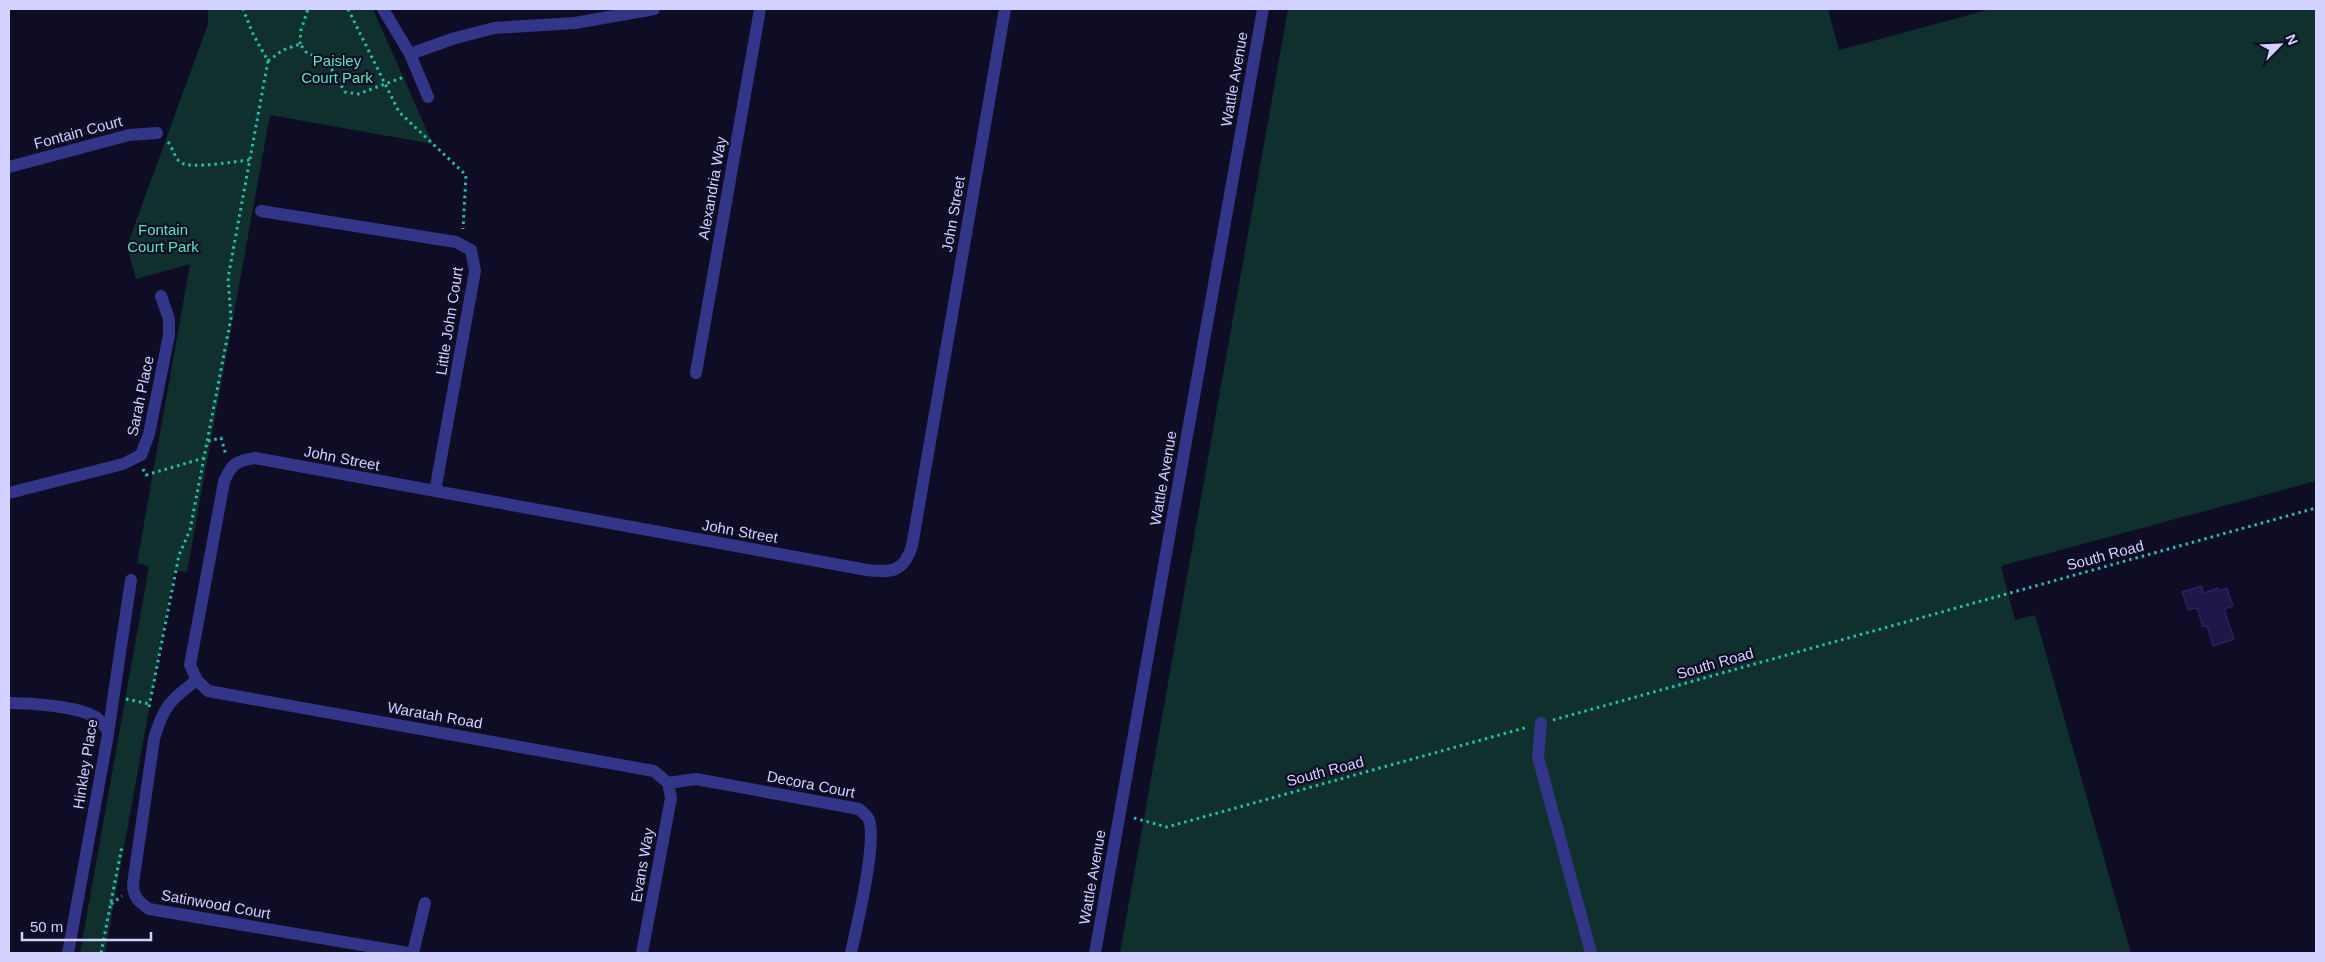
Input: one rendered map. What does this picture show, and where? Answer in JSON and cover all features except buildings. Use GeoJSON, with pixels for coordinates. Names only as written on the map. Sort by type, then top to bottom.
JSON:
{"type":"FeatureCollection","features":[{"type":"Feature","properties":{"kind":"street"},"geometry":{"type":"LineString","coordinates":[[383,9],[410,54],[428,98]]}},
{"type":"Feature","properties":{"kind":"street"},"geometry":{"type":"LineString","coordinates":[[410,54],[452,39],[494,28],[575,23],[654,9]]}},
{"type":"Feature","properties":{"kind":"street","name":"Alexandria Way"},"geometry":{"type":"LineString","coordinates":[[696,373],[760,9]]}},
{"type":"Feature","properties":{"kind":"street","name":"John Street"},"geometry":{"type":"LineString","coordinates":[[230,468],[241,460],[255,458],[866,570],[884,572],[898,568],[908,559],[912,546],[1005,9]]}},
{"type":"Feature","properties":{"kind":"street","name":"Wattle Avenue"},"geometry":{"type":"LineString","coordinates":[[1095,953],[1264,9]]}},
{"type":"Feature","properties":{"kind":"street","name":"Fontain Court"},"geometry":{"type":"LineString","coordinates":[[9,167],[129,135],[157,133]]}},
{"type":"Feature","properties":{"kind":"street"},"geometry":{"type":"LineString","coordinates":[[261,212],[461,243]]}},
{"type":"Feature","properties":{"kind":"street","name":"Little John Court"},"geometry":{"type":"LineString","coordinates":[[435,491],[475,271],[471,250],[461,243]]}},
{"type":"Feature","properties":{"kind":"street","name":"Sarah Place"},"geometry":{"type":"LineString","coordinates":[[9,493],[122,464],[137,457],[146,447],[169,335],[169,319],[160,296]]}},
{"type":"Feature","properties":{"kind":"street"},"geometry":{"type":"LineString","coordinates":[[197,680],[190,665],[222,491],[230,468]]}},
{"type":"Feature","properties":{"kind":"street","name":"Hinkley Place"},"geometry":{"type":"LineString","coordinates":[[68,953],[113,696],[131,580]]}},
{"type":"Feature","properties":{"kind":"street","name":"Waratah Road"},"geometry":{"type":"LineString","coordinates":[[197,680],[208,691],[654,771],[668,783]]}},
{"type":"Feature","properties":{"kind":"street","name":"Satinwood Court"},"geometry":{"type":"LineString","coordinates":[[197,680],[172,701],[160,718],[154,739],[133,884],[133,892],[139,902],[150,909],[411,953],[425,903]]}},
{"type":"Feature","properties":{"kind":"street"},"geometry":{"type":"LineString","coordinates":[[9,703],[44,704],[87,714],[97,718],[107,730]]}},
{"type":"Feature","properties":{"kind":"street"},"geometry":{"type":"LineString","coordinates":[[1541,723],[1538,757],[1591,953]]}},
{"type":"Feature","properties":{"kind":"street","name":"Decora Court"},"geometry":{"type":"LineString","coordinates":[[668,783],[696,779],[859,809],[869,818],[871,830],[870,852],[851,953]]}},
{"type":"Feature","properties":{"kind":"street","name":"Evans Way"},"geometry":{"type":"LineString","coordinates":[[642,953],[671,798],[668,783]]}},
{"type":"Feature","properties":{"kind":"path"},"geometry":{"type":"LineString","coordinates":[[148,710],[179,555],[190,530],[231,318],[228,278],[268,61],[253,34],[243,9]]}},
{"type":"Feature","properties":{"kind":"path"},"geometry":{"type":"LineString","coordinates":[[308,9],[301,30],[300,44],[306,52],[328,64],[339,84],[346,92],[358,94],[409,75],[410,54]]}},
{"type":"Feature","properties":{"kind":"path"},"geometry":{"type":"LineString","coordinates":[[348,9],[399,112],[466,175],[461,243]]}},
{"type":"Feature","properties":{"kind":"path"},"geometry":{"type":"LineString","coordinates":[[268,61],[283,50],[300,44]]}},
{"type":"Feature","properties":{"kind":"path"},"geometry":{"type":"LineString","coordinates":[[157,133],[165,137],[176,157],[185,164],[196,165],[250,160]]}},
{"type":"Feature","properties":{"kind":"path"},"geometry":{"type":"LineString","coordinates":[[208,441],[221,438],[230,468]]}},
{"type":"Feature","properties":{"kind":"path"},"geometry":{"type":"LineString","coordinates":[[137,457],[146,475],[204,458]]}},
{"type":"Feature","properties":{"kind":"path","name":"South Road"},"geometry":{"type":"LineString","coordinates":[[1120,814],[1167,827],[2316,508]]}},
{"type":"Feature","properties":{"kind":"path"},"geometry":{"type":"LineString","coordinates":[[113,696],[150,704]]}},
{"type":"Feature","properties":{"kind":"path"},"geometry":{"type":"LineString","coordinates":[[101,953],[124,839]]}},
{"type":"Feature","properties":{"kind":"green space"},"geometry":{"type":"Polygon","coordinates":[[[208,9],[373,9],[433,144],[270,115],[187,572],[174,571],[105,953],[80,953],[149,566],[137,563],[190,264],[136,279],[127,246],[208,24],[208,9]]]}},
{"type":"Feature","properties":{"kind":"green space"},"geometry":{"type":"Polygon","coordinates":[[[1288,9],[1828,9],[1839,50],[1991,9],[2316,9],[2316,481],[2001,566],[2015,620],[2035,615],[2131,953],[1120,953],[1288,9]]]}},
{"type":"Feature","properties":{"kind":"park label","name":"Paisley Court Park"},"geometry":{"type":"Point","coordinates":[337,68]}},
{"type":"Feature","properties":{"kind":"park label","name":"Fontain Court Park"},"geometry":{"type":"Point","coordinates":[163,238]}}]}
